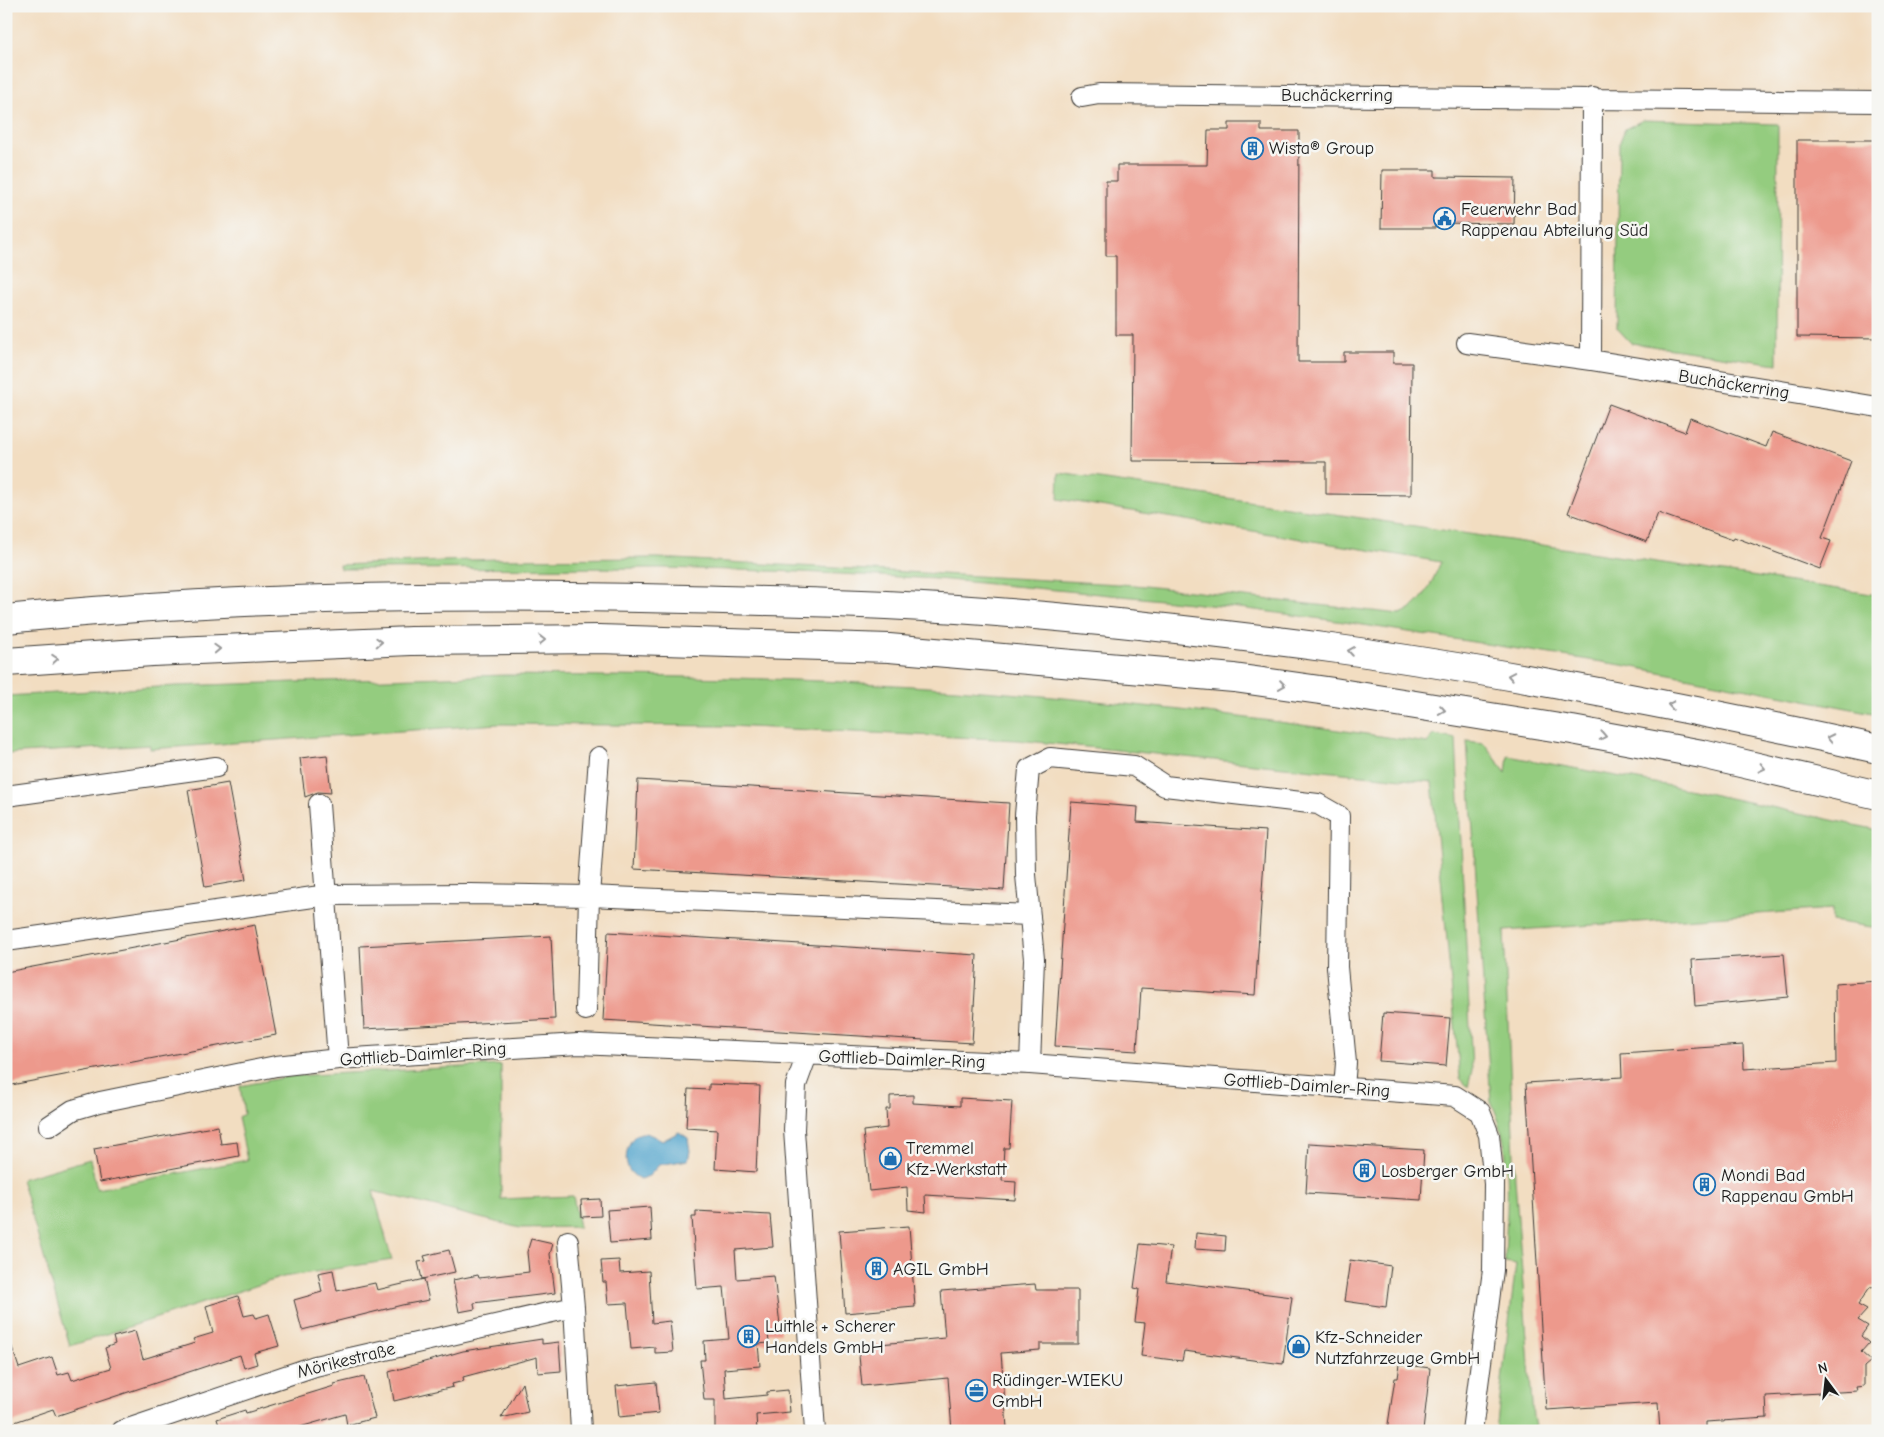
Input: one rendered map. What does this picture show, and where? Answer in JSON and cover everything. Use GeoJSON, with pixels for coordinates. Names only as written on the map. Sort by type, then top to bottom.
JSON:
{"type":"FeatureCollection","features":[{"type":"Feature","properties":{"kind":"highway"},"geometry":{"type":"LineString","coordinates":[[6,619],[153,607],[285,600],[511,595],[812,602],[985,612],[1231,636],[1482,671],[1713,713],[1878,748]]}},
{"type":"Feature","properties":{"kind":"highway"},"geometry":{"type":"LineString","coordinates":[[6,662],[152,652],[411,641],[599,639],[898,649],[1214,676],[1307,688],[1572,730],[1702,754],[1878,795]]}},
{"type":"Feature","properties":{"kind":"street","name":"Buchäckerring"},"geometry":{"type":"LineString","coordinates":[[1082,97],[1109,94],[1592,97],[1878,102]]}},
{"type":"Feature","properties":{"kind":"street"},"geometry":{"type":"LineString","coordinates":[[1591,360],[1592,97]]}},
{"type":"Feature","properties":{"kind":"street","name":"Buchäckerring"},"geometry":{"type":"LineString","coordinates":[[1468,343],[1591,360],[1878,407]]}},
{"type":"Feature","properties":{"kind":"street"},"geometry":{"type":"LineString","coordinates":[[586,1010],[589,896],[599,757]]}},
{"type":"Feature","properties":{"kind":"street"},"geometry":{"type":"LineString","coordinates":[[1030,1064],[1034,958],[1026,874],[1025,815],[1029,769],[1050,758],[1134,766],[1165,786],[1318,804],[1339,816],[1337,967],[1346,1063],[1344,1088]]}},
{"type":"Feature","properties":{"kind":"street"},"geometry":{"type":"LineString","coordinates":[[6,796],[216,767]]}},
{"type":"Feature","properties":{"kind":"street"},"geometry":{"type":"LineString","coordinates":[[319,804],[338,1059]]}},
{"type":"Feature","properties":{"kind":"street"},"geometry":{"type":"LineString","coordinates":[[6,941],[327,895],[470,894],[589,896],[1030,915]]}},
{"type":"Feature","properties":{"kind":"street","name":"Gottlieb-Daimler-Ring"},"geometry":{"type":"LineString","coordinates":[[48,1126],[73,1110],[100,1102],[276,1066],[338,1059],[578,1044],[1030,1064],[1455,1096],[1480,1112],[1489,1135],[1494,1184],[1494,1270],[1472,1431]]}},
{"type":"Feature","properties":{"kind":"street","name":"Gottlieb-Daimler-Ring"},"geometry":{"type":"LineString","coordinates":[[807,1055],[796,1085],[794,1130],[815,1431]]}},
{"type":"Feature","properties":{"kind":"street"},"geometry":{"type":"LineString","coordinates":[[568,1241],[581,1431]]}},
{"type":"Feature","properties":{"kind":"street","name":"Mörikestraße"},"geometry":{"type":"LineString","coordinates":[[122,1431],[315,1366],[574,1307]]}},
{"type":"Feature","properties":{"kind":"green space"},"geometry":{"type":"Polygon","coordinates":[[[1643,120],[1778,124],[1777,364],[1631,343],[1617,328],[1619,144],[1625,129],[1643,120]]]}},
{"type":"Feature","properties":{"kind":"green space"},"geometry":{"type":"Polygon","coordinates":[[[1059,473],[1878,595],[1878,714],[1628,666],[1344,622],[1248,609],[1132,597],[937,579],[800,572],[664,568],[340,569],[339,565],[496,559],[658,558],[1135,585],[1400,614],[1421,599],[1441,562],[1058,499],[1059,473]]]}},
{"type":"Feature","properties":{"kind":"green space"},"geometry":{"type":"Polygon","coordinates":[[[506,675],[734,678],[908,686],[995,692],[1168,709],[1341,730],[1427,743],[1434,735],[1456,739],[1472,1070],[1468,1087],[1460,1078],[1432,782],[1017,740],[729,726],[498,724],[150,749],[150,745],[6,754],[6,696],[176,686],[506,675]]]}},
{"type":"Feature","properties":{"kind":"green space"},"geometry":{"type":"Polygon","coordinates":[[[1467,741],[1484,743],[1506,773],[1508,756],[1692,790],[1878,830],[1878,928],[1832,921],[1832,909],[1504,931],[1515,1179],[1533,1417],[1536,1431],[1496,1431],[1516,1264],[1505,1262],[1506,1160],[1499,1120],[1491,1102],[1467,741]]]}},
{"type":"Feature","properties":{"kind":"green space"},"geometry":{"type":"Polygon","coordinates":[[[501,1065],[501,1199],[573,1196],[579,1227],[520,1228],[373,1191],[392,1260],[283,1277],[70,1346],[21,1179],[90,1159],[97,1189],[247,1160],[238,1117],[244,1114],[240,1086],[291,1076],[501,1065]]]}},
{"type":"Feature","properties":{"kind":"water"},"geometry":{"type":"Polygon","coordinates":[[[679,1132],[688,1138],[690,1151],[688,1160],[659,1165],[649,1176],[640,1179],[630,1172],[626,1155],[629,1144],[635,1136],[646,1133],[662,1141],[679,1132]]]}},
{"type":"Feature","properties":{"kind":"building"},"geometry":{"type":"Polygon","coordinates":[[[1229,123],[1261,123],[1261,131],[1299,131],[1298,362],[1344,362],[1344,352],[1393,352],[1393,363],[1412,363],[1411,495],[1326,494],[1326,462],[1132,461],[1133,335],[1116,335],[1116,256],[1106,256],[1106,181],[1117,181],[1117,165],[1207,165],[1208,130],[1229,130],[1229,123]]]}},
{"type":"Feature","properties":{"kind":"building"},"geometry":{"type":"Polygon","coordinates":[[[1797,140],[1878,140],[1878,338],[1797,337],[1797,140]]]}},
{"type":"Feature","properties":{"kind":"building"},"geometry":{"type":"Polygon","coordinates":[[[1382,170],[1435,170],[1435,177],[1515,178],[1514,224],[1435,223],[1435,228],[1381,228],[1382,170]]]}},
{"type":"Feature","properties":{"kind":"building"},"geometry":{"type":"Polygon","coordinates":[[[1609,404],[1685,432],[1690,418],[1766,447],[1772,432],[1851,461],[1822,538],[1831,541],[1820,569],[1734,537],[1733,540],[1658,513],[1647,542],[1568,513],[1609,404]]]}},
{"type":"Feature","properties":{"kind":"building"},"geometry":{"type":"Polygon","coordinates":[[[327,755],[331,793],[318,792],[305,797],[300,758],[327,755]]]}},
{"type":"Feature","properties":{"kind":"building"},"geometry":{"type":"Polygon","coordinates":[[[638,780],[1009,803],[1004,890],[634,869],[638,780]]]}},
{"type":"Feature","properties":{"kind":"building"},"geometry":{"type":"Polygon","coordinates":[[[228,783],[246,880],[205,887],[188,790],[228,783]]]}},
{"type":"Feature","properties":{"kind":"building"},"geometry":{"type":"Polygon","coordinates":[[[1071,802],[1138,807],[1137,822],[1266,831],[1255,995],[1141,988],[1137,1051],[1055,1046],[1071,802]]]}},
{"type":"Feature","properties":{"kind":"building"},"geometry":{"type":"Polygon","coordinates":[[[255,925],[276,1035],[6,1086],[6,972],[255,925]]]}},
{"type":"Feature","properties":{"kind":"building"},"geometry":{"type":"Polygon","coordinates":[[[608,932],[977,955],[972,1043],[603,1020],[608,932]]]}},
{"type":"Feature","properties":{"kind":"building"},"geometry":{"type":"Polygon","coordinates":[[[551,936],[555,1019],[364,1029],[360,946],[551,936]]]}},
{"type":"Feature","properties":{"kind":"building"},"geometry":{"type":"Polygon","coordinates":[[[1784,954],[1788,997],[1695,1006],[1692,960],[1784,954]]]}},
{"type":"Feature","properties":{"kind":"building","name":"Mondi Bad Rappenau GmbH"},"geometry":{"type":"Polygon","coordinates":[[[1878,981],[1878,1286],[1870,1287],[1858,1305],[1867,1310],[1858,1320],[1868,1326],[1861,1336],[1869,1343],[1861,1352],[1871,1361],[1864,1367],[1864,1386],[1856,1387],[1857,1391],[1766,1396],[1767,1418],[1706,1422],[1706,1431],[1660,1431],[1658,1403],[1546,1410],[1526,1083],[1622,1077],[1621,1053],[1743,1045],[1744,1069],[1836,1063],[1835,984],[1878,981]]]}},
{"type":"Feature","properties":{"kind":"building"},"geometry":{"type":"Polygon","coordinates":[[[1383,1013],[1450,1018],[1446,1066],[1379,1061],[1383,1013]]]}},
{"type":"Feature","properties":{"kind":"building"},"geometry":{"type":"Polygon","coordinates":[[[709,1084],[760,1086],[756,1172],[715,1169],[717,1130],[686,1128],[688,1089],[709,1090],[709,1084]]]}},
{"type":"Feature","properties":{"kind":"building"},"geometry":{"type":"Polygon","coordinates":[[[913,1095],[913,1103],[960,1106],[960,1098],[1012,1101],[1009,1148],[1004,1148],[1002,1181],[1016,1182],[1015,1200],[925,1195],[926,1212],[908,1210],[907,1187],[869,1191],[863,1131],[887,1128],[886,1109],[890,1109],[890,1096],[913,1095]]]}},
{"type":"Feature","properties":{"kind":"building"},"geometry":{"type":"Polygon","coordinates":[[[218,1126],[221,1144],[237,1142],[239,1156],[100,1182],[94,1149],[218,1126]]]}},
{"type":"Feature","properties":{"kind":"building","name":"Losberger GmbH"},"geometry":{"type":"Polygon","coordinates":[[[1309,1143],[1424,1150],[1421,1200],[1306,1193],[1309,1143]]]}},
{"type":"Feature","properties":{"kind":"building"},"geometry":{"type":"Polygon","coordinates":[[[600,1199],[601,1216],[582,1217],[581,1200],[600,1199]]]}},
{"type":"Feature","properties":{"kind":"building"},"geometry":{"type":"Polygon","coordinates":[[[650,1207],[652,1240],[610,1243],[607,1210],[650,1207]]]}},
{"type":"Feature","properties":{"kind":"building"},"geometry":{"type":"Polygon","coordinates":[[[696,1211],[770,1215],[773,1247],[735,1250],[737,1279],[774,1276],[781,1333],[768,1333],[769,1343],[758,1344],[760,1366],[724,1369],[726,1399],[767,1395],[767,1392],[788,1390],[790,1412],[756,1415],[757,1431],[715,1431],[715,1400],[704,1400],[700,1360],[705,1360],[704,1341],[729,1339],[724,1287],[697,1289],[692,1217],[696,1217],[696,1211]]]}},
{"type":"Feature","properties":{"kind":"building","name":"AGIL GmbH"},"geometry":{"type":"Polygon","coordinates":[[[909,1226],[915,1307],[845,1313],[839,1231],[909,1226]]]}},
{"type":"Feature","properties":{"kind":"building"},"geometry":{"type":"Polygon","coordinates":[[[1196,1233],[1226,1236],[1225,1251],[1195,1249],[1196,1233]]]}},
{"type":"Feature","properties":{"kind":"building"},"geometry":{"type":"Polygon","coordinates":[[[531,1239],[553,1244],[550,1254],[555,1293],[474,1303],[475,1309],[459,1312],[453,1280],[478,1275],[479,1278],[529,1272],[527,1252],[531,1239]]]}},
{"type":"Feature","properties":{"kind":"building"},"geometry":{"type":"Polygon","coordinates":[[[1140,1244],[1171,1247],[1166,1281],[1292,1297],[1283,1364],[1184,1351],[1182,1361],[1141,1356],[1145,1323],[1135,1322],[1139,1289],[1134,1288],[1140,1244]]]}},
{"type":"Feature","properties":{"kind":"building"},"geometry":{"type":"Polygon","coordinates":[[[449,1250],[455,1272],[422,1279],[418,1262],[426,1261],[424,1256],[449,1250]]]}},
{"type":"Feature","properties":{"kind":"building"},"geometry":{"type":"Polygon","coordinates":[[[619,1260],[620,1273],[649,1271],[652,1323],[670,1321],[673,1352],[655,1353],[655,1347],[631,1349],[627,1303],[608,1304],[606,1282],[603,1282],[601,1261],[619,1260]]]}},
{"type":"Feature","properties":{"kind":"building"},"geometry":{"type":"Polygon","coordinates":[[[1350,1260],[1391,1266],[1386,1307],[1344,1301],[1350,1260]]]}},
{"type":"Feature","properties":{"kind":"building"},"geometry":{"type":"Polygon","coordinates":[[[333,1270],[337,1291],[375,1283],[377,1290],[424,1279],[429,1300],[302,1330],[294,1300],[322,1292],[318,1273],[333,1270]]]}},
{"type":"Feature","properties":{"kind":"building","name":"Rüdinger-WIEKU GmbH"},"geometry":{"type":"Polygon","coordinates":[[[1035,1284],[1036,1290],[1078,1290],[1078,1344],[1040,1344],[1040,1350],[1001,1353],[1007,1428],[984,1431],[952,1431],[948,1378],[862,1386],[858,1346],[945,1338],[941,1291],[1035,1284]]]}},
{"type":"Feature","properties":{"kind":"building"},"geometry":{"type":"Polygon","coordinates":[[[238,1296],[244,1316],[254,1314],[256,1318],[269,1314],[279,1346],[254,1353],[257,1364],[244,1368],[240,1355],[56,1416],[53,1409],[6,1425],[6,1339],[9,1338],[19,1368],[52,1357],[58,1375],[69,1372],[72,1380],[111,1368],[105,1348],[115,1344],[113,1337],[135,1331],[143,1359],[195,1343],[193,1339],[213,1333],[206,1306],[238,1296]]]}},
{"type":"Feature","properties":{"kind":"building"},"geometry":{"type":"Polygon","coordinates":[[[542,1339],[542,1344],[559,1342],[561,1371],[538,1373],[537,1357],[463,1377],[464,1381],[452,1384],[453,1387],[394,1401],[389,1372],[463,1351],[542,1339]]]}},
{"type":"Feature","properties":{"kind":"building"},"geometry":{"type":"Polygon","coordinates":[[[1400,1364],[1430,1368],[1423,1431],[1387,1431],[1395,1378],[1398,1378],[1400,1364]]]}},
{"type":"Feature","properties":{"kind":"building"},"geometry":{"type":"Polygon","coordinates":[[[364,1377],[375,1418],[347,1425],[345,1414],[286,1431],[221,1431],[217,1419],[245,1410],[246,1413],[334,1386],[334,1384],[364,1377]]]}},
{"type":"Feature","properties":{"kind":"building"},"geometry":{"type":"Polygon","coordinates":[[[656,1382],[659,1413],[619,1417],[616,1386],[656,1382]]]}},
{"type":"Feature","properties":{"kind":"building"},"geometry":{"type":"Polygon","coordinates":[[[522,1383],[528,1412],[501,1418],[522,1383]]]}},
{"type":"Feature","properties":{"kind":"place","name":"Wista® Group"},"geometry":{"type":"Point","coordinates":[1253,148]}},
{"type":"Feature","properties":{"kind":"place","name":"Feuerwehr Bad Rappenau Abteilung Süd"},"geometry":{"type":"Point","coordinates":[1445,219]}},
{"type":"Feature","properties":{"kind":"place","name":"Tremmel Kfz-Werkstatt"},"geometry":{"type":"Point","coordinates":[890,1158]}},
{"type":"Feature","properties":{"kind":"place","name":"Losberger GmbH"},"geometry":{"type":"Point","coordinates":[1365,1171]}},
{"type":"Feature","properties":{"kind":"place","name":"Mondi Bad Rappenau GmbH"},"geometry":{"type":"Point","coordinates":[1705,1185]}},
{"type":"Feature","properties":{"kind":"place","name":"AGIL GmbH"},"geometry":{"type":"Point","coordinates":[877,1269]}},
{"type":"Feature","properties":{"kind":"place","name":"Luithle + Scherer Handels GmbH"},"geometry":{"type":"Point","coordinates":[749,1336]}},
{"type":"Feature","properties":{"kind":"place","name":"Kfz-Schneider Nutzfahrzeuge GmbH"},"geometry":{"type":"Point","coordinates":[1299,1347]}},
{"type":"Feature","properties":{"kind":"place","name":"Rüdinger-WIEKU GmbH"},"geometry":{"type":"Point","coordinates":[976,1390]}}]}
